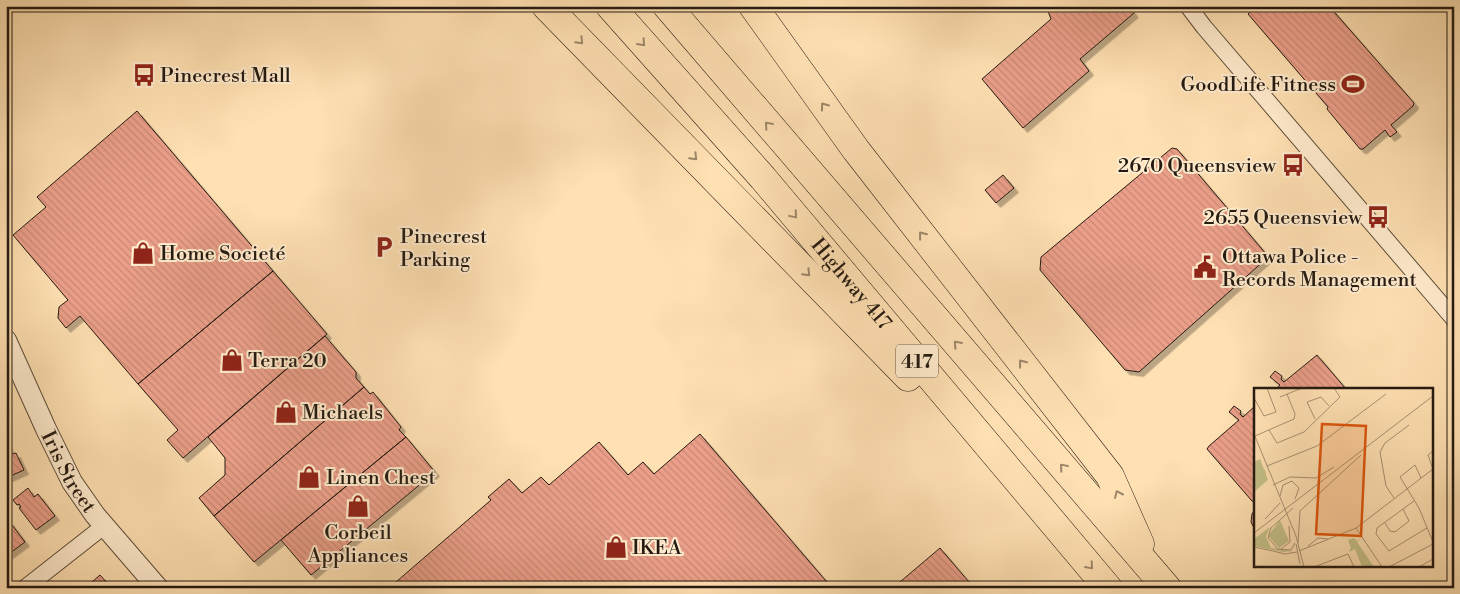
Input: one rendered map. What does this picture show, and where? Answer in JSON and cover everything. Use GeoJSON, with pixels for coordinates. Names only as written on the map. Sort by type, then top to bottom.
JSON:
{"type":"FeatureCollection","features":[{"type":"Feature","properties":{"kind":"highway"},"geometry":{"type":"LineString","coordinates":[[546,6],[879,346],[1031,510],[1071,545]]}},
{"type":"Feature","properties":{"kind":"highway","name":"Highway 417"},"geometry":{"type":"LineString","coordinates":[[610,6],[763,178],[1108,588]]}},
{"type":"Feature","properties":{"kind":"highway","name":"417"},"geometry":{"type":"LineString","coordinates":[[668,6],[1159,579]]}},
{"type":"Feature","properties":{"kind":"highway"},"geometry":{"type":"LineString","coordinates":[[753,6],[856,150],[1110,476],[1159,579]]}},
{"type":"Feature","properties":{"kind":"street"},"geometry":{"type":"LineString","coordinates":[[1188,6],[1454,319]]}},
{"type":"Feature","properties":{"kind":"street","name":"Iris Street"},"geometry":{"type":"LineString","coordinates":[[6,340],[72,482],[104,526],[158,588]]}},
{"type":"Feature","properties":{"kind":"street"},"geometry":{"type":"LineString","coordinates":[[25,588],[104,526]]}},
{"type":"Feature","properties":{"kind":"building"},"geometry":{"type":"Polygon","coordinates":[[[1046,6],[1128,6],[1134,13],[1080,59],[1089,71],[1023,128],[982,79],[1051,19],[1046,6]]]}},
{"type":"Feature","properties":{"kind":"building","name":"GoodLife Fitness"},"geometry":{"type":"Polygon","coordinates":[[[1258,6],[1329,6],[1414,103],[1391,125],[1397,132],[1390,137],[1385,130],[1363,149],[1360,149],[1327,109],[1328,107],[1248,14],[1258,6]]]}},
{"type":"Feature","properties":{"kind":"building","name":"Home Societé"},"geometry":{"type":"Polygon","coordinates":[[[137,111],[273,271],[138,384],[80,316],[66,328],[58,318],[59,307],[68,300],[13,235],[46,207],[37,197],[137,111]]]}},
{"type":"Feature","properties":{"kind":"building"},"geometry":{"type":"Polygon","coordinates":[[[1172,148],[1177,149],[1267,255],[1266,259],[1139,372],[1125,370],[1040,270],[1041,257],[1172,148]]]}},
{"type":"Feature","properties":{"kind":"building"},"geometry":{"type":"Polygon","coordinates":[[[1003,175],[1014,188],[996,203],[985,190],[1003,175]]]}},
{"type":"Feature","properties":{"kind":"building","name":"Terra 20"},"geometry":{"type":"Polygon","coordinates":[[[273,271],[327,334],[183,458],[167,440],[178,430],[138,384],[273,271]]]}},
{"type":"Feature","properties":{"kind":"building","name":"Michaels"},"geometry":{"type":"Polygon","coordinates":[[[325,336],[356,372],[356,378],[364,387],[214,516],[199,498],[225,475],[225,458],[208,437],[325,336]]]}},
{"type":"Feature","properties":{"kind":"building"},"geometry":{"type":"Polygon","coordinates":[[[1317,355],[1345,388],[1277,388],[1280,385],[1270,377],[1275,371],[1282,376],[1281,379],[1284,382],[1317,355]]]}},
{"type":"Feature","properties":{"kind":"building","name":"Linen Chest"},"geometry":{"type":"Polygon","coordinates":[[[364,387],[370,394],[373,392],[401,427],[399,430],[406,437],[254,562],[214,516],[364,387]]]}},
{"type":"Feature","properties":{"kind":"building"},"geometry":{"type":"Polygon","coordinates":[[[1234,406],[1241,411],[1240,414],[1243,417],[1254,407],[1254,502],[1207,449],[1239,420],[1229,412],[1234,406]]]}},
{"type":"Feature","properties":{"kind":"building","name":"IKEA"},"geometry":{"type":"Polygon","coordinates":[[[700,434],[832,588],[389,588],[491,500],[488,497],[509,479],[522,493],[541,477],[549,485],[599,442],[628,475],[643,462],[654,474],[700,434]]]}},
{"type":"Feature","properties":{"kind":"building","name":"Corbeil Appliances"},"geometry":{"type":"Polygon","coordinates":[[[406,437],[435,472],[311,575],[281,540],[406,437]]]}},
{"type":"Feature","properties":{"kind":"building"},"geometry":{"type":"Polygon","coordinates":[[[6,442],[12,454],[16,453],[24,470],[6,478],[6,442]]]}},
{"type":"Feature","properties":{"kind":"building"},"geometry":{"type":"Polygon","coordinates":[[[28,488],[34,497],[38,494],[55,516],[36,530],[19,508],[21,507],[19,504],[17,505],[13,500],[28,488]]]}},
{"type":"Feature","properties":{"kind":"building"},"geometry":{"type":"Polygon","coordinates":[[[1254,511],[1254,528],[1251,522],[1254,511]]]}},
{"type":"Feature","properties":{"kind":"building"},"geometry":{"type":"Polygon","coordinates":[[[9,521],[25,542],[6,556],[6,522],[9,521]]]}},
{"type":"Feature","properties":{"kind":"building"},"geometry":{"type":"Polygon","coordinates":[[[940,548],[974,588],[894,587],[940,548]]]}},
{"type":"Feature","properties":{"kind":"building"},"geometry":{"type":"Polygon","coordinates":[[[100,575],[109,585],[111,583],[114,588],[85,588],[100,575]]]}},
{"type":"Feature","properties":{"kind":"place","name":"Pinecrest Mall"},"geometry":{"type":"Point","coordinates":[144,75]}},
{"type":"Feature","properties":{"kind":"place","name":"GoodLife Fitness"},"geometry":{"type":"Point","coordinates":[1353,84]}},
{"type":"Feature","properties":{"kind":"place","name":"2670 Queensview"},"geometry":{"type":"Point","coordinates":[1293,165]}},
{"type":"Feature","properties":{"kind":"place","name":"2655 Queensview"},"geometry":{"type":"Point","coordinates":[1378,217]}},
{"type":"Feature","properties":{"kind":"place","name":"Pinecrest Parking"},"geometry":{"type":"Point","coordinates":[384,247]}},
{"type":"Feature","properties":{"kind":"place","name":"Home Societé"},"geometry":{"type":"Point","coordinates":[143,253]}},
{"type":"Feature","properties":{"kind":"place","name":"Ottawa Police - Records Management"},"geometry":{"type":"Point","coordinates":[1205,267]}},
{"type":"Feature","properties":{"kind":"place","name":"Terra 20"},"geometry":{"type":"Point","coordinates":[232,360]}},
{"type":"Feature","properties":{"kind":"place","name":"Michaels"},"geometry":{"type":"Point","coordinates":[286,412]}},
{"type":"Feature","properties":{"kind":"place","name":"Linen Chest"},"geometry":{"type":"Point","coordinates":[309,477]}},
{"type":"Feature","properties":{"kind":"place","name":"Corbeil Appliances"},"geometry":{"type":"Point","coordinates":[358,506]}},
{"type":"Feature","properties":{"kind":"place","name":"IKEA"},"geometry":{"type":"Point","coordinates":[616,547]}}]}
